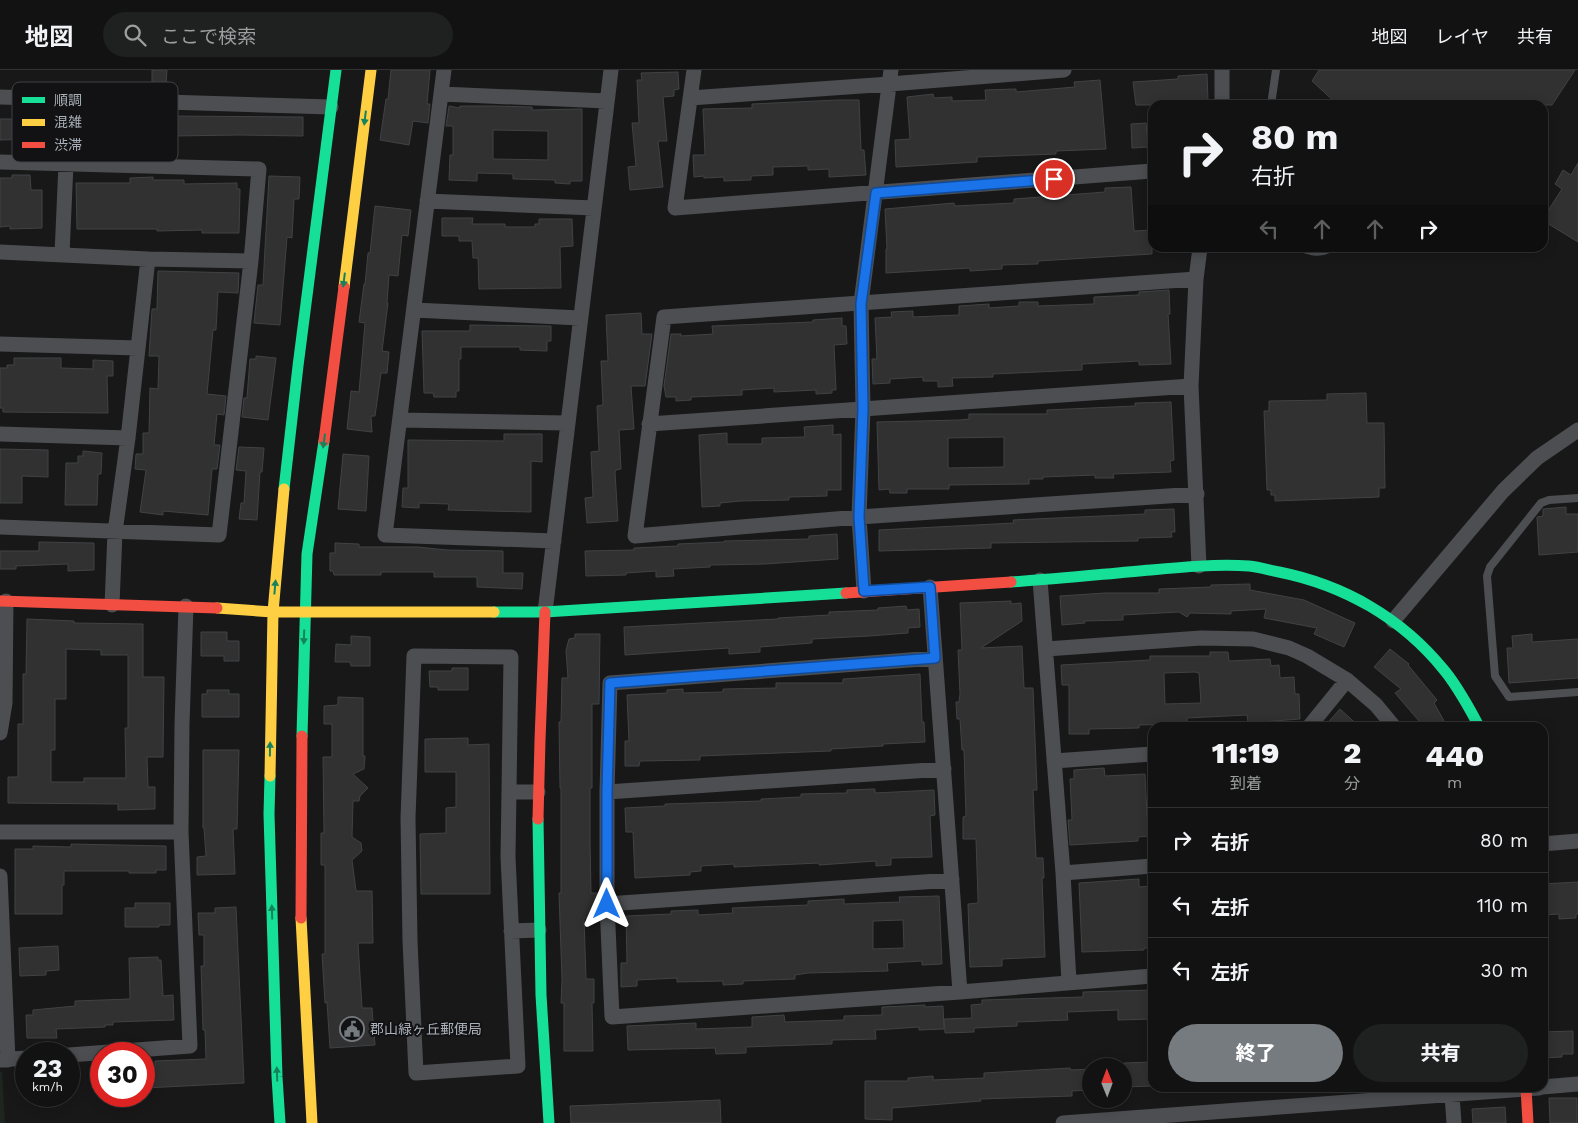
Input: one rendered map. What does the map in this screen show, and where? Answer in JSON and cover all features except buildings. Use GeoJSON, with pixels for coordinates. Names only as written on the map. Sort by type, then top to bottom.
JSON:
{"type":"FeatureCollection","features":[{"type":"Feature","properties":{"kind":"street"},"geometry":{"type":"LineString","coordinates":[[280,1123],[269,814],[273,612],[279,536],[298,366],[336,70]]}},
{"type":"Feature","properties":{"kind":"street"},"geometry":{"type":"LineString","coordinates":[[312,1123],[300,904],[302,708],[307,554],[327,419],[371,70]]}},
{"type":"Feature","properties":{"kind":"street"},"geometry":{"type":"LineString","coordinates":[[444,70],[385,535],[554,541]]}},
{"type":"Feature","properties":{"kind":"street"},"geometry":{"type":"LineString","coordinates":[[549,1123],[539,930],[538,792],[540,697],[546,612],[567,423],[611,70]]}},
{"type":"Feature","properties":{"kind":"street"},"geometry":{"type":"LineString","coordinates":[[694,70],[675,208],[1148,172]]}},
{"type":"Feature","properties":{"kind":"street"},"geometry":{"type":"LineString","coordinates":[[690,98],[891,77],[1064,70]]}},
{"type":"Feature","properties":{"kind":"street"},"geometry":{"type":"LineString","coordinates":[[1222,70],[1222,100]]}},
{"type":"Feature","properties":{"kind":"street"},"geometry":{"type":"LineString","coordinates":[[864,591],[859,517],[863,409],[861,304],[891,77]]}},
{"type":"Feature","properties":{"kind":"street"},"geometry":{"type":"LineString","coordinates":[[441,94],[607,101]]}},
{"type":"Feature","properties":{"kind":"street"},"geometry":{"type":"LineString","coordinates":[[178,102],[331,107]]}},
{"type":"Feature","properties":{"kind":"street"},"geometry":{"type":"LineString","coordinates":[[0,162],[259,169],[251,261],[219,535],[0,528]]}},
{"type":"Feature","properties":{"kind":"street"},"geometry":{"type":"LineString","coordinates":[[62,254],[66,164]]}},
{"type":"Feature","properties":{"kind":"street"},"geometry":{"type":"LineString","coordinates":[[427,202],[594,208]]}},
{"type":"Feature","properties":{"kind":"street"},"geometry":{"type":"LineString","coordinates":[[0,252],[148,259],[251,261]]}},
{"type":"Feature","properties":{"kind":"street"},"geometry":{"type":"LineString","coordinates":[[1199,252],[1196,279],[1191,386],[1199,566]]}},
{"type":"Feature","properties":{"kind":"street"},"geometry":{"type":"LineString","coordinates":[[112,605],[115,532],[128,438],[148,259]]}},
{"type":"Feature","properties":{"kind":"street"},"geometry":{"type":"LineString","coordinates":[[1196,279],[664,317],[635,536],[859,517],[1197,494]]}},
{"type":"Feature","properties":{"kind":"street"},"geometry":{"type":"LineString","coordinates":[[414,310],[580,318]]}},
{"type":"Feature","properties":{"kind":"street"},"geometry":{"type":"LineString","coordinates":[[0,344],[138,348]]}},
{"type":"Feature","properties":{"kind":"street"},"geometry":{"type":"LineString","coordinates":[[649,424],[1191,386]]}},
{"type":"Feature","properties":{"kind":"street"},"geometry":{"type":"LineString","coordinates":[[401,420],[567,423]]}},
{"type":"Feature","properties":{"kind":"street"},"geometry":{"type":"LineString","coordinates":[[1393,621],[1503,491],[1537,458],[1578,430]]}},
{"type":"Feature","properties":{"kind":"street"},"geometry":{"type":"LineString","coordinates":[[0,434],[128,438]]}},
{"type":"Feature","properties":{"kind":"street"},"geometry":{"type":"LineString","coordinates":[[0,724],[4,702],[3,601],[186,606],[273,612],[546,612],[1040,580],[1199,566],[1250,566],[1298,576],[1337,589],[1368,605],[1393,621],[1422,646],[1445,671],[1477,722]]}},
{"type":"Feature","properties":{"kind":"street"},"geometry":{"type":"LineString","coordinates":[[1040,580],[1063,873],[1069,982]]}},
{"type":"Feature","properties":{"kind":"street"},"geometry":{"type":"LineString","coordinates":[[930,587],[960,992]]}},
{"type":"Feature","properties":{"kind":"street"},"geometry":{"type":"LineString","coordinates":[[80,1054],[190,1046],[181,832],[186,606]]}},
{"type":"Feature","properties":{"kind":"street"},"geometry":{"type":"LineString","coordinates":[[1046,649],[1201,638],[1253,639],[1289,648],[1307,656],[1347,680],[1376,704],[1390,722]]}},
{"type":"Feature","properties":{"kind":"street"},"geometry":{"type":"LineString","coordinates":[[414,656],[511,657],[508,857],[511,930],[518,1066],[416,1073],[408,818],[414,656]]}},
{"type":"Feature","properties":{"kind":"street"},"geometry":{"type":"LineString","coordinates":[[935,658],[610,683],[607,792],[607,904],[612,1017],[1148,976]]}},
{"type":"Feature","properties":{"kind":"street"},"geometry":{"type":"LineString","coordinates":[[1313,722],[1347,680]]}},
{"type":"Feature","properties":{"kind":"street"},"geometry":{"type":"LineString","coordinates":[[1054,762],[1148,754]]}},
{"type":"Feature","properties":{"kind":"street"},"geometry":{"type":"LineString","coordinates":[[607,792],[944,769]]}},
{"type":"Feature","properties":{"kind":"street"},"geometry":{"type":"LineString","coordinates":[[509,792],[538,792]]}},
{"type":"Feature","properties":{"kind":"street"},"geometry":{"type":"LineString","coordinates":[[0,832],[181,832]]}},
{"type":"Feature","properties":{"kind":"street"},"geometry":{"type":"LineString","coordinates":[[1548,844],[1578,841]]}},
{"type":"Feature","properties":{"kind":"street"},"geometry":{"type":"LineString","coordinates":[[1063,873],[1148,866]]}},
{"type":"Feature","properties":{"kind":"street"},"geometry":{"type":"LineString","coordinates":[[607,904],[952,880]]}},
{"type":"Feature","properties":{"kind":"street"},"geometry":{"type":"LineString","coordinates":[[1,886],[4,1060]]}},
{"type":"Feature","properties":{"kind":"street"},"geometry":{"type":"LineString","coordinates":[[511,930],[539,930]]}},
{"type":"Feature","properties":{"kind":"street"},"geometry":{"type":"LineString","coordinates":[[1548,1087],[1578,1084]]}},
{"type":"Feature","properties":{"kind":"street"},"geometry":{"type":"LineString","coordinates":[[1063,1123],[1487,1092]]}},
{"type":"Feature","properties":{"kind":"street"},"geometry":{"type":"LineString","coordinates":[[1528,1123],[1533,1092]]}},
{"type":"Feature","properties":{"kind":"street"},"geometry":{"type":"LineString","coordinates":[[1452,1095],[1454,1123]]}},
{"type":"Feature","properties":{"kind":"lane"},"geometry":{"type":"LineString","coordinates":[[1272,100],[1276,70]]}},
{"type":"Feature","properties":{"kind":"lane"},"geometry":{"type":"LineString","coordinates":[[1578,498],[1549,500],[1541,503],[1490,567],[1487,576],[1495,676],[1509,697],[1578,692]]}},
{"type":"Feature","properties":{"kind":"shaded area"},"geometry":{"type":"Polygon","coordinates":[[[0,1072],[2,1072],[5,1123],[0,1123],[0,1072]]]}},
{"type":"Feature","properties":{"kind":"traffic: fast"},"geometry":{"type":"LineString","coordinates":[[284,489],[336,70]]}},
{"type":"Feature","properties":{"kind":"traffic: fast"},"geometry":{"type":"LineString","coordinates":[[302,736],[307,554],[324,441]]}},
{"type":"Feature","properties":{"kind":"traffic: fast"},"geometry":{"type":"LineString","coordinates":[[1011,582],[1224,565],[1253,566],[1303,578],[1326,585],[1370,606],[1410,635],[1428,651],[1449,677],[1464,698],[1477,722]]}},
{"type":"Feature","properties":{"kind":"traffic: fast"},"geometry":{"type":"LineString","coordinates":[[494,612],[545,612],[846,593]]}},
{"type":"Feature","properties":{"kind":"traffic: fast"},"geometry":{"type":"LineString","coordinates":[[270,776],[269,814],[280,1123]]}},
{"type":"Feature","properties":{"kind":"traffic: fast"},"geometry":{"type":"LineString","coordinates":[[538,819],[541,995],[549,1123]]}},
{"type":"Feature","properties":{"kind":"traffic: slow"},"geometry":{"type":"LineString","coordinates":[[344,287],[371,70]]}},
{"type":"Feature","properties":{"kind":"traffic: slow"},"geometry":{"type":"LineString","coordinates":[[270,776],[273,612],[284,489]]}},
{"type":"Feature","properties":{"kind":"traffic: slow"},"geometry":{"type":"LineString","coordinates":[[217,608],[273,612],[494,612]]}},
{"type":"Feature","properties":{"kind":"traffic: slow"},"geometry":{"type":"LineString","coordinates":[[301,918],[312,1123]]}},
{"type":"Feature","properties":{"kind":"traffic: jam"},"geometry":{"type":"LineString","coordinates":[[324,441],[344,287]]}},
{"type":"Feature","properties":{"kind":"traffic: jam"},"geometry":{"type":"LineString","coordinates":[[846,593],[1011,582]]}},
{"type":"Feature","properties":{"kind":"traffic: jam"},"geometry":{"type":"LineString","coordinates":[[0,601],[217,608]]}},
{"type":"Feature","properties":{"kind":"traffic: jam"},"geometry":{"type":"LineString","coordinates":[[538,819],[545,612]]}},
{"type":"Feature","properties":{"kind":"traffic: jam"},"geometry":{"type":"LineString","coordinates":[[301,918],[302,736]]}},
{"type":"Feature","properties":{"kind":"traffic: jam"},"geometry":{"type":"LineString","coordinates":[[1526,1092],[1528,1123]]}},
{"type":"Feature","properties":{"kind":"place","name":"郡山緑ヶ丘郵便局"},"geometry":{"type":"Point","coordinates":[352,1029]}},
{"type":"Feature","properties":{"kind":"route"},"geometry":{"type":"LineString","coordinates":[[607,904],[607,792],[610,683],[935,658],[930,587],[864,591],[859,517],[863,409],[861,304],[876,193],[1054,179]]}}]}
